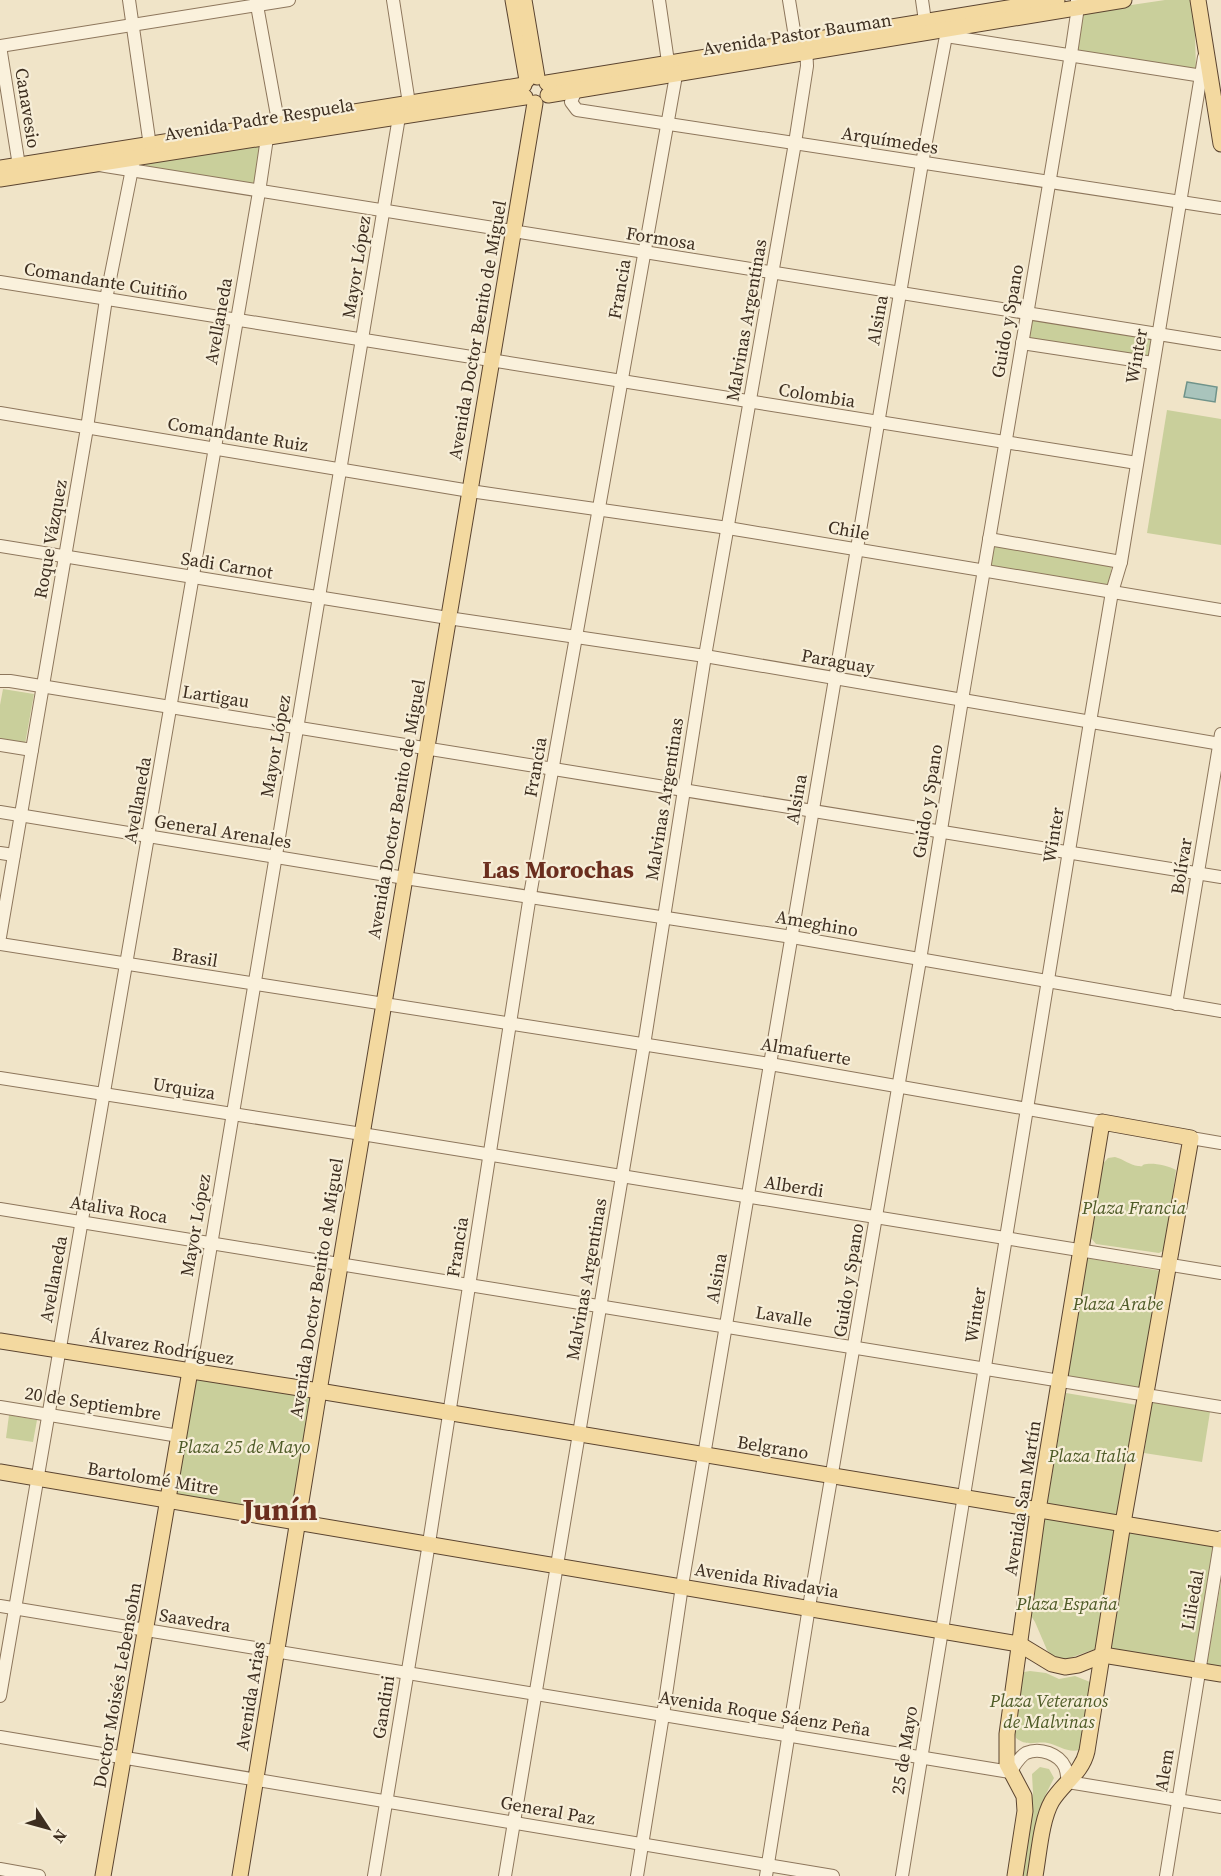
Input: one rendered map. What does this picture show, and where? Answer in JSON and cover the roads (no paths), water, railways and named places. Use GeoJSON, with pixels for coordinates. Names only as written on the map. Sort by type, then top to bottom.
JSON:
{"type":"FeatureCollection","features":[{"type":"Feature","properties":{"kind":"main road","name":"Avenida Doctor Benito de Miguel"},"geometry":{"type":"LineString","coordinates":[[513,0],[535,88]]}},
{"type":"Feature","properties":{"kind":"main road","name":"Avenida Doctor Benito de Miguel"},"geometry":{"type":"LineString","coordinates":[[299,1522],[340,1263],[513,233],[535,88],[524,0]]}},
{"type":"Feature","properties":{"kind":"main road","name":"Avenida Pastor Bauman"},"geometry":{"type":"LineString","coordinates":[[535,88],[926,27],[946,28],[1067,3],[1124,0]]}},
{"type":"Feature","properties":{"kind":"main road"},"geometry":{"type":"LineString","coordinates":[[1198,0],[1206,47],[1206,77],[1219,118],[1221,144]]}},
{"type":"Feature","properties":{"kind":"main road","name":"Avenida Pastor Bauman"},"geometry":{"type":"LineString","coordinates":[[535,88],[576,90],[672,68]]}},
{"type":"Feature","properties":{"kind":"main road","name":"Avenida Padre Respuela"},"geometry":{"type":"LineString","coordinates":[[0,168],[20,170],[95,165],[133,159],[150,150],[535,88]]}},
{"type":"Feature","properties":{"kind":"main road","name":"Avenida Padre Respuela"},"geometry":{"type":"LineString","coordinates":[[0,179],[20,170],[133,159]]}},
{"type":"Feature","properties":{"kind":"main road","name":"Almafuerte"},"geometry":{"type":"LineString","coordinates":[[1102,1122],[1191,1138]]}},
{"type":"Feature","properties":{"kind":"main road","name":"Avenida San Martín"},"geometry":{"type":"LineString","coordinates":[[1015,1876],[1025,1811],[1024,1796],[1010,1772],[1006,1754],[1007,1734],[1038,1510],[1102,1122]]}},
{"type":"Feature","properties":{"kind":"main road"},"geometry":{"type":"LineString","coordinates":[[1035,1876],[1046,1814],[1052,1802],[1086,1759],[1122,1523],[1191,1138]]}},
{"type":"Feature","properties":{"kind":"main road","name":"Álvarez Rodríguez"},"geometry":{"type":"LineString","coordinates":[[0,1341],[319,1391]]}},
{"type":"Feature","properties":{"kind":"main road","name":"Mayor López"},"geometry":{"type":"LineString","coordinates":[[169,1500],[190,1371]]}},
{"type":"Feature","properties":{"kind":"main road","name":"Belgrano"},"geometry":{"type":"LineString","coordinates":[[319,1391],[1221,1539]]}},
{"type":"Feature","properties":{"kind":"main road","name":"Bartolomé Mitre"},"geometry":{"type":"LineString","coordinates":[[0,1472],[299,1522]]}},
{"type":"Feature","properties":{"kind":"main road","name":"Doctor Moisés Lebensohn"},"geometry":{"type":"LineString","coordinates":[[103,1876],[169,1500]]}},
{"type":"Feature","properties":{"kind":"main road","name":"Avenida Rivadavia"},"geometry":{"type":"LineString","coordinates":[[299,1522],[1019,1644],[1052,1665],[1065,1667],[1078,1665],[1103,1655],[1221,1674]]}},
{"type":"Feature","properties":{"kind":"main road","name":"Avenida Arias"},"geometry":{"type":"LineString","coordinates":[[240,1876],[299,1522]]}},
{"type":"Feature","properties":{"kind":"street"},"geometry":{"type":"LineString","coordinates":[[129,0],[150,150]]}},
{"type":"Feature","properties":{"kind":"street"},"geometry":{"type":"LineString","coordinates":[[0,46],[257,3],[289,0]]}},
{"type":"Feature","properties":{"kind":"street","name":"Mayor López"},"geometry":{"type":"LineString","coordinates":[[190,1371],[384,212],[403,110],[408,97],[393,0]]}},
{"type":"Feature","properties":{"kind":"street","name":"Francia"},"geometry":{"type":"LineString","coordinates":[[429,1543],[530,896],[675,81],[659,0]]}},
{"type":"Feature","properties":{"kind":"street","name":"Malvinas Argentinas"},"geometry":{"type":"LineString","coordinates":[[505,1876],[644,1045],[705,656],[795,143],[801,47],[789,0]]}},
{"type":"Feature","properties":{"kind":"street"},"geometry":{"type":"LineString","coordinates":[[921,0],[926,27]]}},
{"type":"Feature","properties":{"kind":"street","name":"Avellaneda"},"geometry":{"type":"LineString","coordinates":[[0,1696],[259,192],[273,131],[257,3]]}},
{"type":"Feature","properties":{"kind":"street","name":"Guido y Spano"},"geometry":{"type":"LineString","coordinates":[[767,1871],[809,1607],[921,960],[983,571],[1071,54],[1067,3]]}},
{"type":"Feature","properties":{"kind":"street"},"geometry":{"type":"LineString","coordinates":[[946,28],[1071,54],[1206,77]]}},
{"type":"Feature","properties":{"kind":"street","name":"Alsina"},"geometry":{"type":"LineString","coordinates":[[637,1876],[682,1586],[946,28]]}},
{"type":"Feature","properties":{"kind":"street","name":"Canavesio"},"geometry":{"type":"LineString","coordinates":[[0,46],[20,170]]}},
{"type":"Feature","properties":{"kind":"street","name":"Winter"},"geometry":{"type":"LineString","coordinates":[[942,1630],[1112,592],[1121,562],[1195,115],[1206,77]]}},
{"type":"Feature","properties":{"kind":"street","name":"Arquímedes"},"geometry":{"type":"LineString","coordinates":[[576,90],[571,102],[577,110],[1221,208]]}},
{"type":"Feature","properties":{"kind":"street"},"geometry":{"type":"LineString","coordinates":[[1195,115],[1219,118]]}},
{"type":"Feature","properties":{"kind":"street","name":"Formosa"},"geometry":{"type":"LineString","coordinates":[[133,159],[259,192],[1221,344]]}},
{"type":"Feature","properties":{"kind":"street","name":"Roque Vázquez"},"geometry":{"type":"LineString","coordinates":[[0,937],[87,428],[106,299],[133,159]]}},
{"type":"Feature","properties":{"kind":"street","name":"Comandante Cuitiño"},"geometry":{"type":"LineString","coordinates":[[0,282],[491,361]]}},
{"type":"Feature","properties":{"kind":"street"},"geometry":{"type":"LineString","coordinates":[[1022,343],[1153,363]]}},
{"type":"Feature","properties":{"kind":"street","name":"Colombia"},"geometry":{"type":"LineString","coordinates":[[491,361],[1137,463]]}},
{"type":"Feature","properties":{"kind":"street","name":"Comandante Ruiz"},"geometry":{"type":"LineString","coordinates":[[0,413],[470,491]]}},
{"type":"Feature","properties":{"kind":"street","name":"Chile"},"geometry":{"type":"LineString","coordinates":[[470,491],[728,528],[1221,610]]}},
{"type":"Feature","properties":{"kind":"street"},"geometry":{"type":"LineString","coordinates":[[989,539],[1121,562]]}},
{"type":"Feature","properties":{"kind":"street","name":"Sadi Carnot"},"geometry":{"type":"LineString","coordinates":[[0,546],[448,618]]}},
{"type":"Feature","properties":{"kind":"street","name":"Paraguay"},"geometry":{"type":"LineString","coordinates":[[448,618],[705,656],[1090,722],[1220,740]]}},
{"type":"Feature","properties":{"kind":"street","name":"Lartigau"},"geometry":{"type":"LineString","coordinates":[[0,681],[427,747],[1221,878]]}},
{"type":"Feature","properties":{"kind":"street","name":"Bolívar"},"geometry":{"type":"LineString","coordinates":[[1176,1004],[1220,740]]}},
{"type":"Feature","properties":{"kind":"street"},"geometry":{"type":"LineString","coordinates":[[0,745],[32,750]]}},
{"type":"Feature","properties":{"kind":"street","name":"General Arenales"},"geometry":{"type":"LineString","coordinates":[[0,812],[405,878]]}},
{"type":"Feature","properties":{"kind":"street"},"geometry":{"type":"LineString","coordinates":[[0,853],[14,855]]}},
{"type":"Feature","properties":{"kind":"street","name":"Ameghino"},"geometry":{"type":"LineString","coordinates":[[405,878],[664,916],[1221,1011]]}},
{"type":"Feature","properties":{"kind":"street","name":"Brasil"},"geometry":{"type":"LineString","coordinates":[[0,944],[383,1005]]}},
{"type":"Feature","properties":{"kind":"street","name":"Almafuerte"},"geometry":{"type":"LineString","coordinates":[[383,1005],[770,1064],[1102,1122]]}},
{"type":"Feature","properties":{"kind":"street","name":"Urquiza"},"geometry":{"type":"LineString","coordinates":[[0,1078],[362,1134]]}},
{"type":"Feature","properties":{"kind":"street","name":"Alberdi"},"geometry":{"type":"LineString","coordinates":[[362,1134],[1221,1273]]}},
{"type":"Feature","properties":{"kind":"street","name":"Almafuerte"},"geometry":{"type":"LineString","coordinates":[[1191,1138],[1221,1143]]}},
{"type":"Feature","properties":{"kind":"street","name":"Ataliva Roca"},"geometry":{"type":"LineString","coordinates":[[0,1209],[340,1263]]}},
{"type":"Feature","properties":{"kind":"street","name":"Lavalle"},"geometry":{"type":"LineString","coordinates":[[340,1263],[1221,1407]]}},
{"type":"Feature","properties":{"kind":"street","name":"20 de Septiembre"},"geometry":{"type":"LineString","coordinates":[[0,1407],[179,1436]]}},
{"type":"Feature","properties":{"kind":"street","name":"Liliedal"},"geometry":{"type":"LineString","coordinates":[[1198,1670],[1221,1539]]}},
{"type":"Feature","properties":{"kind":"street","name":"Gandini"},"geometry":{"type":"LineString","coordinates":[[374,1876],[429,1543]]}},
{"type":"Feature","properties":{"kind":"street","name":"Saavedra"},"geometry":{"type":"LineString","coordinates":[[0,1606],[277,1652]]}},
{"type":"Feature","properties":{"kind":"street","name":"25 de Mayo"},"geometry":{"type":"LineString","coordinates":[[902,1876],[942,1630]]}},
{"type":"Feature","properties":{"kind":"street","name":"Avenida Roque Sáenz Peña"},"geometry":{"type":"LineString","coordinates":[[277,1652],[1010,1772]]}},
{"type":"Feature","properties":{"kind":"street","name":"Alem"},"geometry":{"type":"LineString","coordinates":[[1166,1876],[1198,1670]]}},
{"type":"Feature","properties":{"kind":"street","name":"General Paz"},"geometry":{"type":"LineString","coordinates":[[0,1737],[642,1844],[767,1871],[833,1876]]}},
{"type":"Feature","properties":{"kind":"street"},"geometry":{"type":"LineString","coordinates":[[1010,1772],[1018,1760],[1026,1754],[1034,1751],[1048,1753],[1058,1757],[1064,1766],[1068,1782],[1221,1807]]}},
{"type":"Feature","properties":{"kind":"street"},"geometry":{"type":"LineString","coordinates":[[0,1869],[39,1876]]}},
{"type":"Feature","properties":{"kind":"water"},"geometry":{"type":"Polygon","coordinates":[[[1187,382],[1217,387],[1215,402],[1184,397],[1187,382]]]}},
{"type":"Feature","properties":{"kind":"district","name":"Las Morochas"},"geometry":{"type":"Point","coordinates":[558,869]}},
{"type":"Feature","properties":{"kind":"district","name":"Junín"},"geometry":{"type":"Point","coordinates":[280,1509]}},
{"type":"Feature","properties":{"kind":"park label","name":"Plaza Francia"},"geometry":{"type":"Point","coordinates":[1134,1207]}},
{"type":"Feature","properties":{"kind":"park label","name":"Plaza Arabe"},"geometry":{"type":"Point","coordinates":[1118,1303]}},
{"type":"Feature","properties":{"kind":"park label","name":"Plaza 25 de Mayo"},"geometry":{"type":"Point","coordinates":[244,1446]}},
{"type":"Feature","properties":{"kind":"park label","name":"Plaza Italia"},"geometry":{"type":"Point","coordinates":[1092,1455]}},
{"type":"Feature","properties":{"kind":"park label","name":"Plaza España"},"geometry":{"type":"Point","coordinates":[1067,1603]}},
{"type":"Feature","properties":{"kind":"park label","name":"Plaza Veteranos de Malvinas"},"geometry":{"type":"Point","coordinates":[1049,1710]}}]}
